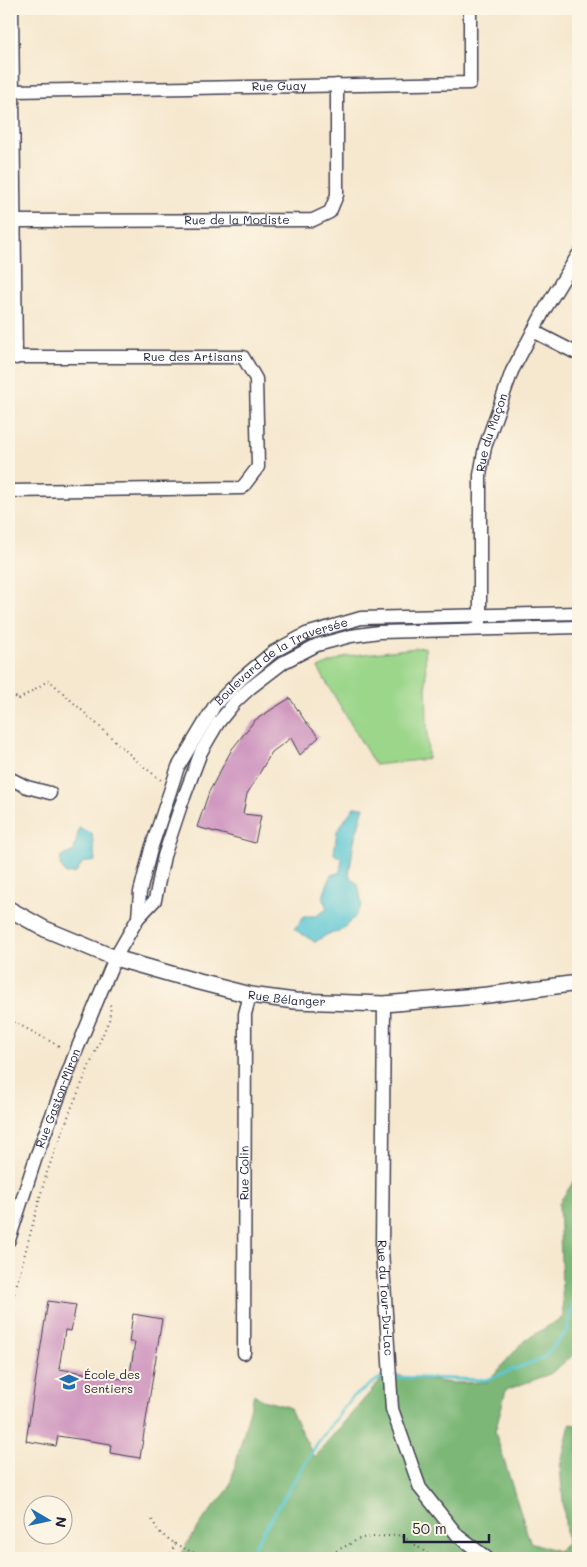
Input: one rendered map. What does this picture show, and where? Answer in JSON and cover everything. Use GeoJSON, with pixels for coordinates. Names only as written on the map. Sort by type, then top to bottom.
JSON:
{"type":"FeatureCollection","features":[{"type":"Feature","properties":{"kind":"street"},"geometry":{"type":"LineString","coordinates":[[12,9],[15,221],[13,358]]}},
{"type":"Feature","properties":{"kind":"street","name":"Rue Guay"},"geometry":{"type":"LineString","coordinates":[[13,91],[470,83],[470,9]]}},
{"type":"Feature","properties":{"kind":"street","name":"Rue de la Modiste"},"geometry":{"type":"LineString","coordinates":[[15,221],[313,220],[330,212],[337,195],[337,85]]}},
{"type":"Feature","properties":{"kind":"street","name":"Rue du Maçon"},"geometry":{"type":"LineString","coordinates":[[480,630],[480,475],[485,446],[512,371],[545,308],[578,255]]}},
{"type":"Feature","properties":{"kind":"street"},"geometry":{"type":"LineString","coordinates":[[533,331],[578,354]]}},
{"type":"Feature","properties":{"kind":"street","name":"Rue des Artisans"},"geometry":{"type":"LineString","coordinates":[[9,491],[242,488],[258,467],[256,379],[242,357],[13,358]]}},
{"type":"Feature","properties":{"kind":"street","name":"Boulevard de la Traversée"},"geometry":{"type":"LineString","coordinates":[[138,918],[140,892],[151,849],[178,767],[215,705],[273,652],[306,634],[361,618],[578,612]]}},
{"type":"Feature","properties":{"kind":"street","name":"Boulevard de la Traversée"},"geometry":{"type":"LineString","coordinates":[[115,958],[138,918],[155,900],[164,856],[201,752],[218,723],[235,702],[284,662],[317,646],[351,636],[379,632],[578,628]]}},
{"type":"Feature","properties":{"kind":"street"},"geometry":{"type":"LineString","coordinates":[[9,778],[27,787],[50,793]]}},
{"type":"Feature","properties":{"kind":"street","name":"Rue Bélanger"},"geometry":{"type":"LineString","coordinates":[[9,909],[45,928],[115,958],[250,995],[295,1000],[384,1004],[488,995],[578,983]]}},
{"type":"Feature","properties":{"kind":"street","name":"Rue Gaston-Miron"},"geometry":{"type":"LineString","coordinates":[[9,1240],[36,1157],[75,1054],[115,958]]}},
{"type":"Feature","properties":{"kind":"street","name":"Rue Colin"},"geometry":{"type":"LineString","coordinates":[[244,1353],[245,1014],[250,995]]}},
{"type":"Feature","properties":{"kind":"street","name":"Rue du Tour-Du-Lac"},"geometry":{"type":"LineString","coordinates":[[384,1004],[382,1250],[392,1410],[420,1488],[458,1536],[487,1558]]}},
{"type":"Feature","properties":{"kind":"path"},"geometry":{"type":"LineString","coordinates":[[9,689],[18,700],[49,680],[139,763],[171,787]]}},
{"type":"Feature","properties":{"kind":"path"},"geometry":{"type":"LineString","coordinates":[[9,1313],[46,1175],[71,1109],[110,1020],[112,1006],[99,997]]}},
{"type":"Feature","properties":{"kind":"path"},"geometry":{"type":"LineString","coordinates":[[9,1020],[60,1047]]}},
{"type":"Feature","properties":{"kind":"path"},"geometry":{"type":"LineString","coordinates":[[152,1520],[159,1532],[175,1544],[205,1558]]}},
{"type":"Feature","properties":{"kind":"path"},"geometry":{"type":"LineString","coordinates":[[323,1558],[360,1538],[401,1535],[434,1558]]}},
{"type":"Feature","properties":{"kind":"path"},"geometry":{"type":"LineString","coordinates":[[169,1558],[175,1544]]}},
{"type":"Feature","properties":{"kind":"green space"},"geometry":{"type":"Polygon","coordinates":[[[425,647],[428,759],[375,765],[318,668],[347,656],[425,647]]]}},
{"type":"Feature","properties":{"kind":"green space"},"geometry":{"type":"Polygon","coordinates":[[[578,1175],[578,1351],[550,1374],[506,1390],[495,1432],[530,1542],[558,1551],[567,1544],[560,1467],[570,1424],[578,1425],[578,1558],[176,1558],[206,1516],[229,1489],[254,1394],[262,1400],[289,1407],[314,1457],[386,1374],[452,1383],[487,1382],[524,1341],[563,1317],[559,1203],[578,1175]]]}},
{"type":"Feature","properties":{"kind":"water"},"geometry":{"type":"Polygon","coordinates":[[[354,807],[364,807],[354,841],[349,875],[358,884],[362,905],[354,918],[339,932],[328,934],[315,942],[294,929],[305,916],[316,916],[327,909],[323,897],[330,876],[340,872],[342,859],[334,854],[337,831],[354,807]]]}},
{"type":"Feature","properties":{"kind":"water"},"geometry":{"type":"Polygon","coordinates":[[[79,828],[92,833],[95,861],[82,863],[76,873],[66,874],[60,865],[61,857],[74,851],[79,828]]]}},
{"type":"Feature","properties":{"kind":"building"},"geometry":{"type":"Polygon","coordinates":[[[290,698],[305,721],[319,737],[300,755],[291,738],[272,752],[247,794],[243,814],[261,816],[255,843],[197,827],[209,792],[232,749],[255,720],[290,698]]]}},
{"type":"Feature","properties":{"kind":"building"},"geometry":{"type":"Polygon","coordinates":[[[48,1301],[76,1305],[71,1331],[65,1330],[59,1369],[129,1380],[135,1342],[129,1342],[133,1314],[162,1319],[140,1458],[110,1453],[111,1444],[58,1436],[56,1446],[26,1441],[48,1301]]]}},
{"type":"Feature","properties":{"kind":"waterway"},"geometry":{"type":"LineString","coordinates":[[394,1377],[486,1380],[543,1358],[567,1331],[578,1274]]}},
{"type":"Feature","properties":{"kind":"waterway"},"geometry":{"type":"LineString","coordinates":[[247,1558],[315,1447],[351,1398],[383,1376],[388,1377]]}},
{"type":"Feature","properties":{"kind":"place","name":"École des Sentiers"},"geometry":{"type":"Point","coordinates":[69,1382]}}]}
